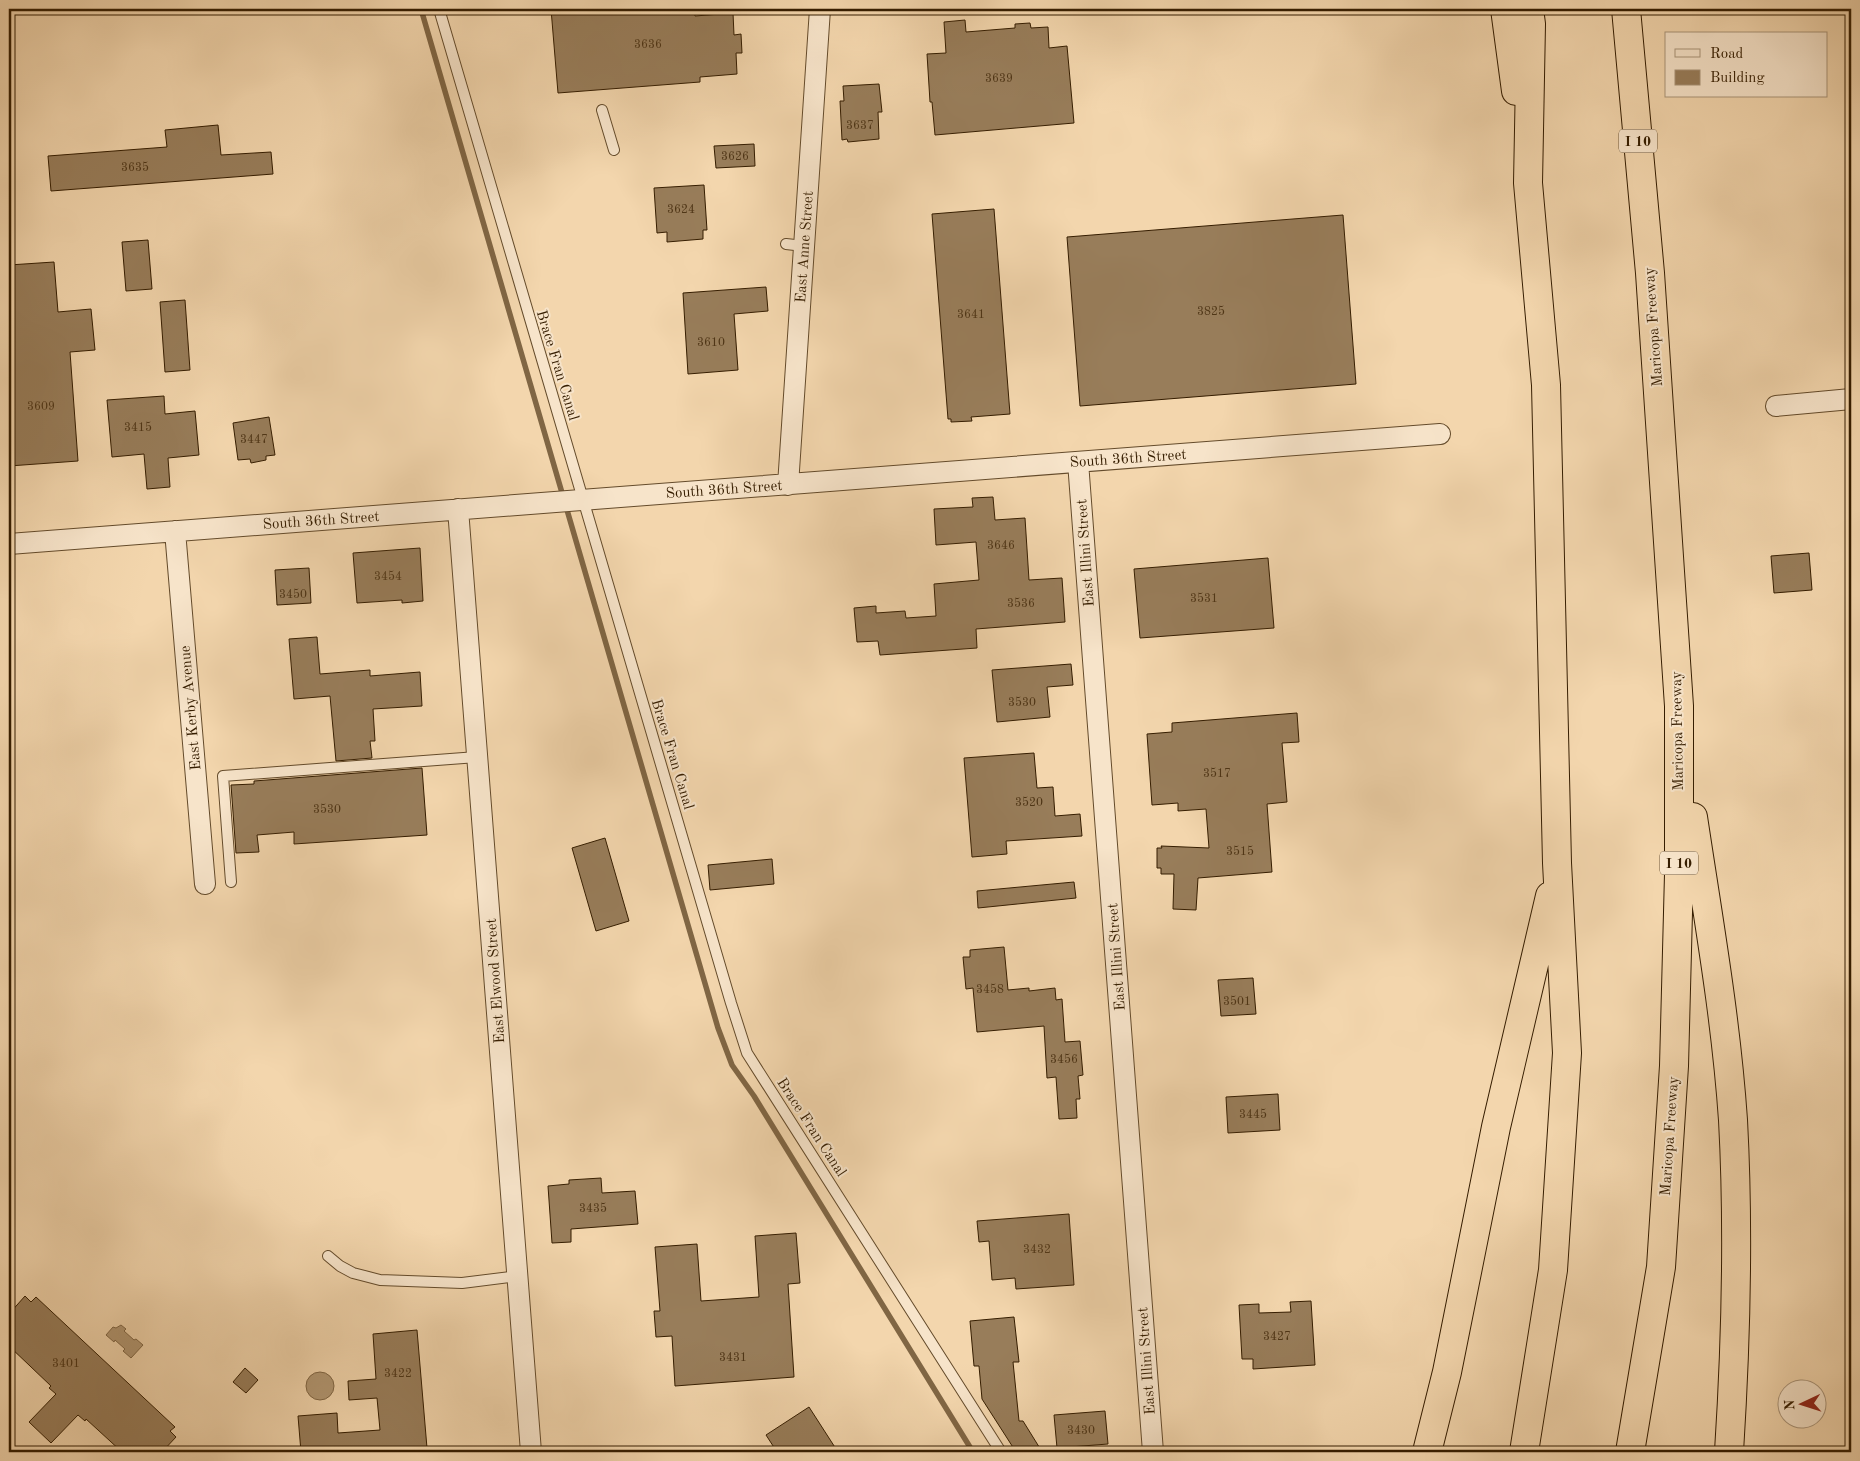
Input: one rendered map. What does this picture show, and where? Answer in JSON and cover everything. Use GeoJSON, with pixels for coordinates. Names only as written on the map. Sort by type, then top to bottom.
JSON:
{"type":"FeatureCollection","features":[{"type":"Feature","properties":{"kind":"highway"},"geometry":{"type":"LineString","coordinates":[[1505,9],[1528,183],[1546,385],[1557,863],[1567,1053],[1553,1270],[1524,1452]]}},
{"type":"Feature","properties":{"kind":"highway"},"geometry":{"type":"LineString","coordinates":[[1528,183],[1531,24],[1529,9]]}},
{"type":"Feature","properties":{"kind":"highway","name":"Maricopa Freeway"},"geometry":{"type":"LineString","coordinates":[[1626,9],[1650,273],[1679,728],[1679,874],[1674,1066],[1661,1267],[1630,1452]]}},
{"type":"Feature","properties":{"kind":"highway"},"geometry":{"type":"LineString","coordinates":[[1679,728],[1711,936],[1733,1121],[1736,1284],[1729,1452]]}},
{"type":"Feature","properties":{"kind":"highway"},"geometry":{"type":"LineString","coordinates":[[1427,1452],[1447,1372],[1496,1127],[1557,863]]}},
{"type":"Feature","properties":{"kind":"street","name":"East Anne Street"},"geometry":{"type":"LineString","coordinates":[[788,484],[795,245],[820,9]]}},
{"type":"Feature","properties":{"kind":"street"},"geometry":{"type":"LineString","coordinates":[[1776,406],[1851,399]]}},
{"type":"Feature","properties":{"kind":"street","name":"South 36th Street"},"geometry":{"type":"LineString","coordinates":[[9,544],[1440,434]]}},
{"type":"Feature","properties":{"kind":"street","name":"East Illini Street"},"geometry":{"type":"LineString","coordinates":[[1078,462],[1153,1452]]}},
{"type":"Feature","properties":{"kind":"street","name":"East Elwood Street"},"geometry":{"type":"LineString","coordinates":[[458,509],[531,1452]]}},
{"type":"Feature","properties":{"kind":"street","name":"East Kerby Avenue"},"geometry":{"type":"LineString","coordinates":[[175,531],[205,884]]}},
{"type":"Feature","properties":{"kind":"lane","name":"Brace Fran Canal"},"geometry":{"type":"LineString","coordinates":[[439,9],[581,501],[725,984],[748,1053],[1001,1452]]}},
{"type":"Feature","properties":{"kind":"lane"},"geometry":{"type":"LineString","coordinates":[[602,110],[614,150]]}},
{"type":"Feature","properties":{"kind":"lane"},"geometry":{"type":"LineString","coordinates":[[231,882],[223,776],[477,757]]}},
{"type":"Feature","properties":{"kind":"lane"},"geometry":{"type":"LineString","coordinates":[[328,1256],[340,1266],[353,1273],[380,1280],[462,1283],[518,1276]]}},
{"type":"Feature","properties":{"kind":"shaded area"},"geometry":{"type":"Polygon","coordinates":[[[121,1325],[126,1329],[124,1331],[143,1345],[131,1358],[123,1351],[125,1349],[106,1335],[113,1327],[116,1328],[121,1325]]]}},
{"type":"Feature","properties":{"kind":"shaded area"},"geometry":{"type":"Polygon","coordinates":[[[320,1372],[330,1376],[334,1386],[330,1396],[320,1400],[310,1396],[306,1386],[310,1376],[320,1372]]]}},
{"type":"Feature","properties":{"kind":"building"},"geometry":{"type":"Polygon","coordinates":[[[551,9],[694,9],[695,16],[733,13],[734,35],[741,34],[742,53],[736,53],[737,74],[700,77],[700,82],[558,93],[551,9]]]}},
{"type":"Feature","properties":{"kind":"building"},"geometry":{"type":"Polygon","coordinates":[[[965,20],[966,32],[1015,28],[1015,24],[1030,23],[1031,28],[1048,27],[1049,48],[1067,46],[1074,123],[935,135],[932,102],[930,102],[927,54],[946,53],[944,22],[965,20]]]}},
{"type":"Feature","properties":{"kind":"building"},"geometry":{"type":"Polygon","coordinates":[[[879,84],[882,112],[878,112],[879,139],[848,142],[847,139],[842,140],[840,101],[844,101],[843,86],[879,84]]]}},
{"type":"Feature","properties":{"kind":"building"},"geometry":{"type":"Polygon","coordinates":[[[218,125],[221,155],[271,152],[273,174],[51,191],[48,156],[167,147],[165,130],[218,125]]]}},
{"type":"Feature","properties":{"kind":"building"},"geometry":{"type":"Polygon","coordinates":[[[754,144],[755,166],[716,168],[714,146],[754,144]]]}},
{"type":"Feature","properties":{"kind":"building"},"geometry":{"type":"Polygon","coordinates":[[[704,185],[707,230],[703,230],[703,239],[667,242],[667,232],[657,233],[654,188],[704,185]]]}},
{"type":"Feature","properties":{"kind":"building"},"geometry":{"type":"Polygon","coordinates":[[[994,209],[1010,414],[971,417],[972,421],[951,422],[951,419],[948,419],[932,214],[994,209]]]}},
{"type":"Feature","properties":{"kind":"building"},"geometry":{"type":"Polygon","coordinates":[[[1343,215],[1356,384],[1080,406],[1067,237],[1343,215]]]}},
{"type":"Feature","properties":{"kind":"building"},"geometry":{"type":"Polygon","coordinates":[[[148,240],[152,289],[126,291],[122,242],[148,240]]]}},
{"type":"Feature","properties":{"kind":"building"},"geometry":{"type":"Polygon","coordinates":[[[54,262],[58,312],[91,309],[95,350],[70,352],[78,461],[9,466],[9,265],[54,262]]]}},
{"type":"Feature","properties":{"kind":"building"},"geometry":{"type":"Polygon","coordinates":[[[766,287],[768,311],[734,314],[738,370],[688,374],[683,293],[766,287]]]}},
{"type":"Feature","properties":{"kind":"building"},"geometry":{"type":"Polygon","coordinates":[[[185,300],[190,370],[165,372],[160,302],[185,300]]]}},
{"type":"Feature","properties":{"kind":"building"},"geometry":{"type":"Polygon","coordinates":[[[164,396],[165,414],[195,411],[199,455],[168,458],[170,487],[147,489],[144,454],[112,457],[107,400],[164,396]]]}},
{"type":"Feature","properties":{"kind":"building"},"geometry":{"type":"Polygon","coordinates":[[[269,417],[275,455],[266,456],[266,460],[251,463],[250,459],[238,460],[233,423],[269,417]]]}},
{"type":"Feature","properties":{"kind":"building"},"geometry":{"type":"Polygon","coordinates":[[[993,497],[995,520],[1025,518],[1029,580],[1062,578],[1065,622],[976,629],[977,648],[880,655],[878,641],[857,642],[854,608],[876,606],[876,613],[905,611],[906,618],[936,616],[934,584],[979,580],[976,542],[936,545],[934,509],[973,507],[972,498],[993,497]]]}},
{"type":"Feature","properties":{"kind":"building"},"geometry":{"type":"Polygon","coordinates":[[[420,548],[423,601],[402,603],[402,600],[357,603],[353,553],[420,548]]]}},
{"type":"Feature","properties":{"kind":"building"},"geometry":{"type":"Polygon","coordinates":[[[1809,553],[1812,590],[1774,593],[1771,556],[1809,553]]]}},
{"type":"Feature","properties":{"kind":"building"},"geometry":{"type":"Polygon","coordinates":[[[1268,558],[1274,628],[1140,638],[1134,569],[1268,558]]]}},
{"type":"Feature","properties":{"kind":"building"},"geometry":{"type":"Polygon","coordinates":[[[309,568],[311,603],[277,605],[275,570],[309,568]]]}},
{"type":"Feature","properties":{"kind":"building"},"geometry":{"type":"Polygon","coordinates":[[[317,637],[320,674],[370,670],[370,676],[420,672],[422,706],[373,709],[375,741],[370,741],[372,758],[336,761],[330,696],[294,699],[289,639],[317,637]]]}},
{"type":"Feature","properties":{"kind":"building"},"geometry":{"type":"Polygon","coordinates":[[[1071,664],[1073,685],[1047,687],[1050,717],[997,722],[992,670],[1071,664]]]}},
{"type":"Feature","properties":{"kind":"building"},"geometry":{"type":"Polygon","coordinates":[[[1297,713],[1299,742],[1282,743],[1287,802],[1267,804],[1272,872],[1198,878],[1196,910],[1173,909],[1174,874],[1161,874],[1161,868],[1157,868],[1157,848],[1162,848],[1161,846],[1209,848],[1206,809],[1178,811],[1178,803],[1152,805],[1147,734],[1172,732],[1172,723],[1297,713]]]}},
{"type":"Feature","properties":{"kind":"building"},"geometry":{"type":"Polygon","coordinates":[[[1034,753],[1037,788],[1053,787],[1055,816],[1080,814],[1082,836],[1006,841],[1007,854],[972,857],[964,758],[1034,753]]]}},
{"type":"Feature","properties":{"kind":"building"},"geometry":{"type":"Polygon","coordinates":[[[422,768],[427,835],[294,844],[294,832],[257,835],[259,852],[236,853],[231,785],[254,784],[254,781],[422,768]]]}},
{"type":"Feature","properties":{"kind":"building"},"geometry":{"type":"Polygon","coordinates":[[[605,838],[629,921],[596,931],[572,848],[605,838]]]}},
{"type":"Feature","properties":{"kind":"building"},"geometry":{"type":"Polygon","coordinates":[[[772,859],[774,884],[710,890],[708,865],[772,859]]]}},
{"type":"Feature","properties":{"kind":"building"},"geometry":{"type":"Polygon","coordinates":[[[1074,882],[1076,898],[978,908],[977,891],[1074,882]]]}},
{"type":"Feature","properties":{"kind":"building"},"geometry":{"type":"Polygon","coordinates":[[[1004,947],[1008,990],[1029,988],[1029,991],[1055,988],[1056,1000],[1062,999],[1065,1042],[1080,1041],[1083,1075],[1078,1076],[1080,1099],[1076,1099],[1077,1118],[1059,1119],[1056,1077],[1047,1078],[1044,1026],[977,1032],[973,988],[966,989],[963,957],[970,957],[970,950],[1004,947]]]}},
{"type":"Feature","properties":{"kind":"building"},"geometry":{"type":"Polygon","coordinates":[[[1253,978],[1256,1014],[1221,1016],[1218,980],[1253,978]]]}},
{"type":"Feature","properties":{"kind":"building"},"geometry":{"type":"Polygon","coordinates":[[[1278,1094],[1280,1130],[1228,1133],[1226,1097],[1278,1094]]]}},
{"type":"Feature","properties":{"kind":"building"},"geometry":{"type":"Polygon","coordinates":[[[601,1178],[602,1193],[635,1191],[638,1224],[571,1229],[571,1242],[552,1243],[548,1186],[569,1184],[569,1180],[601,1178]]]}},
{"type":"Feature","properties":{"kind":"building"},"geometry":{"type":"Polygon","coordinates":[[[1069,1214],[1074,1285],[1016,1289],[1015,1278],[992,1280],[989,1241],[979,1242],[977,1221],[1069,1214]]]}},
{"type":"Feature","properties":{"kind":"building"},"geometry":{"type":"Polygon","coordinates":[[[796,1233],[800,1283],[788,1284],[794,1377],[675,1386],[672,1336],[656,1337],[654,1311],[660,1311],[655,1247],[697,1244],[701,1301],[759,1297],[755,1236],[796,1233]]]}},
{"type":"Feature","properties":{"kind":"building"},"geometry":{"type":"Polygon","coordinates":[[[25,1296],[31,1302],[36,1297],[175,1427],[170,1431],[176,1437],[162,1452],[122,1452],[86,1419],[85,1421],[78,1415],[51,1443],[29,1422],[56,1394],[49,1388],[51,1386],[9,1346],[9,1314],[25,1296]]]}},
{"type":"Feature","properties":{"kind":"building"},"geometry":{"type":"Polygon","coordinates":[[[1311,1301],[1315,1365],[1253,1369],[1253,1359],[1242,1359],[1239,1305],[1259,1304],[1259,1313],[1291,1312],[1290,1302],[1311,1301]]]}},
{"type":"Feature","properties":{"kind":"building"},"geometry":{"type":"Polygon","coordinates":[[[1014,1317],[1019,1362],[1013,1362],[1019,1421],[1023,1421],[1041,1450],[1037,1450],[1038,1452],[1016,1452],[982,1399],[979,1366],[974,1366],[970,1321],[1014,1317]]]}},
{"type":"Feature","properties":{"kind":"building"},"geometry":{"type":"Polygon","coordinates":[[[417,1330],[427,1448],[424,1448],[425,1452],[301,1452],[298,1416],[337,1413],[338,1433],[380,1430],[377,1398],[349,1400],[348,1381],[376,1379],[373,1334],[417,1330]]]}},
{"type":"Feature","properties":{"kind":"building"},"geometry":{"type":"Polygon","coordinates":[[[245,1368],[258,1380],[246,1393],[233,1382],[245,1368]]]}},
{"type":"Feature","properties":{"kind":"building"},"geometry":{"type":"Polygon","coordinates":[[[809,1407],[838,1452],[777,1452],[766,1435],[809,1407]]]}},
{"type":"Feature","properties":{"kind":"building"},"geometry":{"type":"Polygon","coordinates":[[[1105,1411],[1108,1444],[1057,1448],[1054,1415],[1105,1411]]]}},
{"type":"Feature","properties":{"kind":"waterway"},"geometry":{"type":"LineString","coordinates":[[421,9],[718,1028],[732,1065],[754,1096],[973,1452]]}}]}
